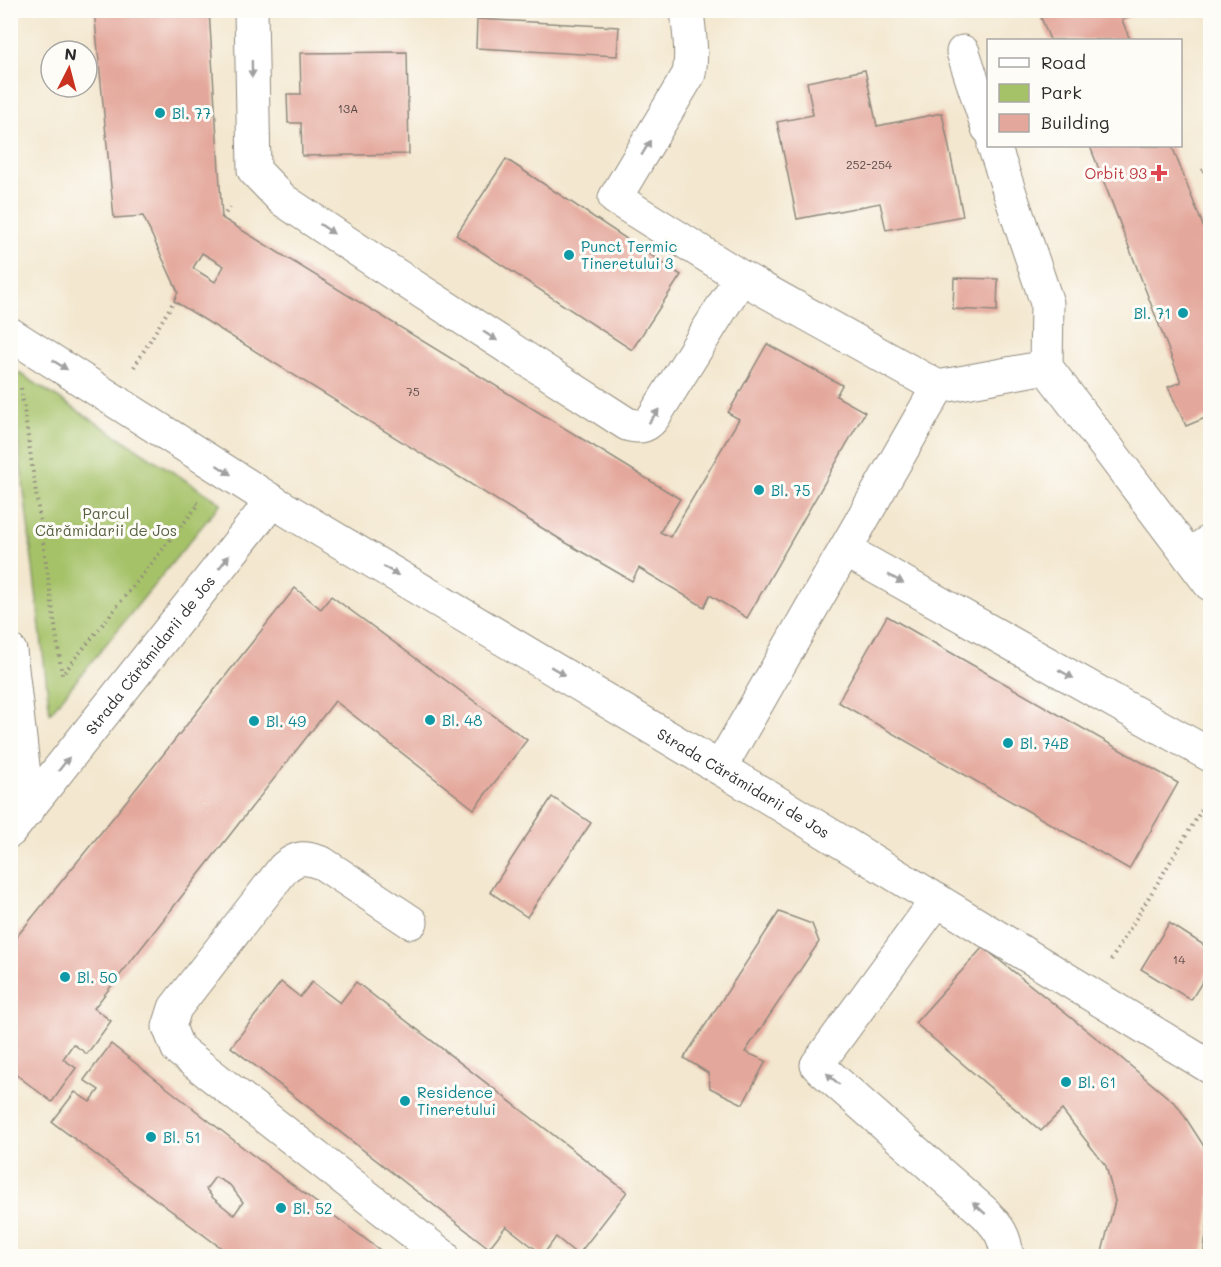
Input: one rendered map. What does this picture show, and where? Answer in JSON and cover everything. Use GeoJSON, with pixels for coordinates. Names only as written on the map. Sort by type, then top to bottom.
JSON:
{"type":"FeatureCollection","features":[{"type":"Feature","properties":{"kind":"street"},"geometry":{"type":"LineString","coordinates":[[251,10],[254,170],[283,200],[627,424],[642,427],[649,424],[741,277]]}},
{"type":"Feature","properties":{"kind":"street"},"geometry":{"type":"LineString","coordinates":[[687,10],[691,63],[689,74],[615,198],[741,277],[938,387],[1046,367]]}},
{"type":"Feature","properties":{"kind":"street"},"geometry":{"type":"LineString","coordinates":[[963,51],[987,125]]}},
{"type":"Feature","properties":{"kind":"street"},"geometry":{"type":"LineString","coordinates":[[994,147],[1047,303],[1046,367],[1200,549],[1210,584]]}},
{"type":"Feature","properties":{"kind":"street","name":"Strada Cărămidarii de Jos"},"geometry":{"type":"LineString","coordinates":[[10,334],[272,501],[720,768],[1210,1067]]}},
{"type":"Feature","properties":{"kind":"street"},"geometry":{"type":"LineString","coordinates":[[720,768],[938,387]]}},
{"type":"Feature","properties":{"kind":"street","name":"Strada Cărămidarii de Jos"},"geometry":{"type":"LineString","coordinates":[[19,821],[272,501]]}},
{"type":"Feature","properties":{"kind":"street"},"geometry":{"type":"LineString","coordinates":[[845,550],[1210,755]]}},
{"type":"Feature","properties":{"kind":"street"},"geometry":{"type":"LineString","coordinates":[[10,651],[19,821]]}},
{"type":"Feature","properties":{"kind":"street"},"geometry":{"type":"LineString","coordinates":[[411,922],[322,863],[302,858],[291,862],[175,1008],[169,1027],[178,1049],[443,1257]]}},
{"type":"Feature","properties":{"kind":"street"},"geometry":{"type":"LineString","coordinates":[[937,900],[817,1065],[985,1213],[998,1227],[1006,1243],[1007,1257]]}},
{"type":"Feature","properties":{"kind":"path"},"geometry":{"type":"LineString","coordinates":[[1202,171],[1210,167]]}},
{"type":"Feature","properties":{"kind":"path"},"geometry":{"type":"LineString","coordinates":[[114,399],[174,301]]}},
{"type":"Feature","properties":{"kind":"path"},"geometry":{"type":"LineString","coordinates":[[30,392],[20,386],[62,675],[199,504],[189,498]]}},
{"type":"Feature","properties":{"kind":"path"},"geometry":{"type":"LineString","coordinates":[[1090,994],[1210,796]]}},
{"type":"Feature","properties":{"kind":"green space","name":"Parcul Cărămidarii de Jos"},"geometry":{"type":"Polygon","coordinates":[[[10,367],[221,503],[50,713],[11,380],[10,367]]]}},
{"type":"Feature","properties":{"kind":"building"},"geometry":{"type":"Polygon","coordinates":[[[94,10],[209,10],[222,218],[680,499],[660,532],[670,537],[739,419],[728,413],[767,344],[842,385],[836,396],[865,412],[747,618],[710,595],[704,607],[639,568],[632,581],[563,541],[174,301],[178,292],[143,216],[114,218],[99,62],[99,39],[97,39],[94,10]],[[202,253],[193,268],[215,282],[224,266],[202,253]]]}},
{"type":"Feature","properties":{"kind":"building"},"geometry":{"type":"Polygon","coordinates":[[[1038,10],[1135,10],[1136,14],[1122,20],[1130,39],[1050,39],[1038,10]]]}},
{"type":"Feature","properties":{"kind":"building"},"geometry":{"type":"Polygon","coordinates":[[[477,19],[619,27],[617,56],[476,48],[477,19]]]}},
{"type":"Feature","properties":{"kind":"building"},"geometry":{"type":"Polygon","coordinates":[[[407,52],[409,154],[302,156],[301,123],[288,123],[287,94],[301,94],[300,53],[407,52]]]}},
{"type":"Feature","properties":{"kind":"building"},"geometry":{"type":"Polygon","coordinates":[[[865,70],[877,126],[942,113],[963,216],[886,230],[880,203],[797,219],[777,122],[813,115],[807,82],[865,70]]]}},
{"type":"Feature","properties":{"kind":"building","name":"Bl. 71"},"geometry":{"type":"Polygon","coordinates":[[[1090,147],[1172,147],[1210,244],[1210,416],[1186,426],[1168,387],[1181,382],[1090,147]]]}},
{"type":"Feature","properties":{"kind":"building","name":"Punct Termic Tineretului 3"},"geometry":{"type":"Polygon","coordinates":[[[506,159],[681,275],[632,350],[456,235],[506,159]]]}},
{"type":"Feature","properties":{"kind":"building"},"geometry":{"type":"Polygon","coordinates":[[[954,278],[998,279],[997,311],[953,309],[954,278]]]}},
{"type":"Feature","properties":{"kind":"building"},"geometry":{"type":"Polygon","coordinates":[[[295,588],[321,609],[331,596],[527,740],[474,809],[335,701],[94,1008],[111,1021],[87,1054],[73,1044],[63,1059],[76,1068],[52,1102],[10,1070],[10,945],[295,588]]]}},
{"type":"Feature","properties":{"kind":"building","name":"Bl. 74B"},"geometry":{"type":"Polygon","coordinates":[[[887,616],[1178,783],[1129,869],[838,702],[887,616]]]}},
{"type":"Feature","properties":{"kind":"building"},"geometry":{"type":"Polygon","coordinates":[[[552,797],[591,823],[527,917],[490,892],[552,797]]]}},
{"type":"Feature","properties":{"kind":"building"},"geometry":{"type":"Polygon","coordinates":[[[779,912],[812,924],[819,942],[745,1052],[766,1061],[743,1104],[710,1088],[708,1073],[684,1058],[779,912]]]}},
{"type":"Feature","properties":{"kind":"building"},"geometry":{"type":"Polygon","coordinates":[[[1169,923],[1210,949],[1210,969],[1191,1000],[1141,969],[1169,923]]]}},
{"type":"Feature","properties":{"kind":"building","name":"Bl. 61"},"geometry":{"type":"Polygon","coordinates":[[[983,947],[1178,1106],[1207,1151],[1210,1206],[1203,1256],[1101,1256],[1115,1201],[1106,1166],[1062,1110],[1041,1131],[915,1023],[983,947]]]}},
{"type":"Feature","properties":{"kind":"building","name":"Residence Tineretului"},"geometry":{"type":"Polygon","coordinates":[[[281,982],[300,997],[312,982],[340,1003],[356,982],[627,1192],[578,1255],[556,1237],[543,1255],[506,1226],[489,1248],[231,1047],[281,982]]]}},
{"type":"Feature","properties":{"kind":"building","name":"Bl. 51"},"geometry":{"type":"Polygon","coordinates":[[[111,1044],[250,1153],[388,1256],[232,1256],[52,1122],[75,1092],[90,1102],[99,1090],[84,1080],[111,1044]],[[215,1177],[206,1189],[213,1198],[234,1215],[243,1202],[230,1185],[215,1177]]]}},
{"type":"Feature","properties":{"kind":"place","name":"Bl. 77"},"geometry":{"type":"Point","coordinates":[160,113]}},
{"type":"Feature","properties":{"kind":"place","name":"Orbit 93"},"geometry":{"type":"Point","coordinates":[1159,173]}},
{"type":"Feature","properties":{"kind":"place","name":"Punct Termic Tineretului 3"},"geometry":{"type":"Point","coordinates":[569,255]}},
{"type":"Feature","properties":{"kind":"place","name":"Bl. 71"},"geometry":{"type":"Point","coordinates":[1183,313]}},
{"type":"Feature","properties":{"kind":"place","name":"Bl. 75"},"geometry":{"type":"Point","coordinates":[759,490]}},
{"type":"Feature","properties":{"kind":"place","name":"Bl. 48"},"geometry":{"type":"Point","coordinates":[430,720]}},
{"type":"Feature","properties":{"kind":"place","name":"Bl. 49"},"geometry":{"type":"Point","coordinates":[254,721]}},
{"type":"Feature","properties":{"kind":"place","name":"Bl. 74B"},"geometry":{"type":"Point","coordinates":[1008,743]}},
{"type":"Feature","properties":{"kind":"place","name":"Bl. 50"},"geometry":{"type":"Point","coordinates":[65,977]}},
{"type":"Feature","properties":{"kind":"place","name":"Bl. 61"},"geometry":{"type":"Point","coordinates":[1066,1082]}},
{"type":"Feature","properties":{"kind":"place","name":"Residence Tineretului"},"geometry":{"type":"Point","coordinates":[405,1101]}},
{"type":"Feature","properties":{"kind":"place","name":"Bl. 51"},"geometry":{"type":"Point","coordinates":[151,1137]}},
{"type":"Feature","properties":{"kind":"place","name":"Bl. 52"},"geometry":{"type":"Point","coordinates":[281,1208]}}]}
